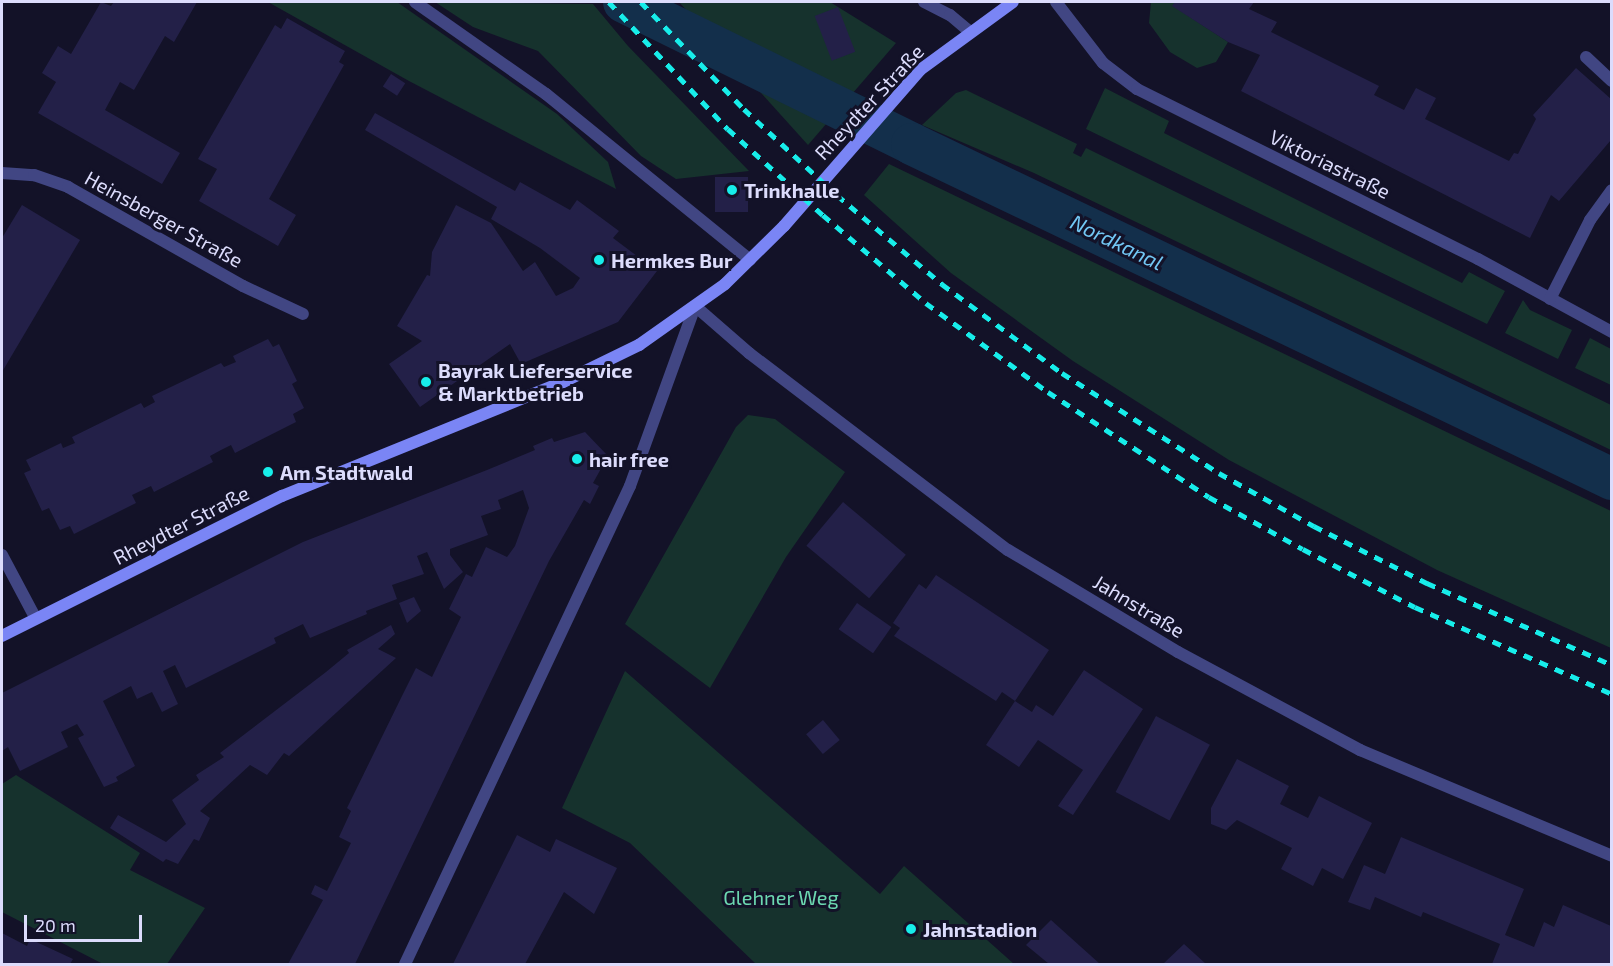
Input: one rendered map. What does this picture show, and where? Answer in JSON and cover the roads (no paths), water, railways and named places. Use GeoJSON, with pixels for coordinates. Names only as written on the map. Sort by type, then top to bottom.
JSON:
{"type":"FeatureCollection","features":[{"type":"Feature","properties":{"kind":"main road","name":"Rheydter Straße"},"geometry":{"type":"LineString","coordinates":[[2,636],[282,496],[563,382],[639,345],[695,306],[750,260],[907,84],[969,31],[1013,2]]}},
{"type":"Feature","properties":{"kind":"street"},"geometry":{"type":"LineString","coordinates":[[415,2],[546,94],[750,260]]}},
{"type":"Feature","properties":{"kind":"street"},"geometry":{"type":"LineString","coordinates":[[924,2],[950,15],[969,31]]}},
{"type":"Feature","properties":{"kind":"street","name":"Viktoriastraße"},"geometry":{"type":"LineString","coordinates":[[1056,2],[1103,63],[1137,89],[1611,332]]}},
{"type":"Feature","properties":{"kind":"street"},"geometry":{"type":"LineString","coordinates":[[1586,57],[1611,81]]}},
{"type":"Feature","properties":{"kind":"street","name":"Heinsberger Straße"},"geometry":{"type":"LineString","coordinates":[[2,173],[34,175],[68,187],[243,286],[303,314]]}},
{"type":"Feature","properties":{"kind":"street"},"geometry":{"type":"LineString","coordinates":[[1550,299],[1590,220],[1611,190]]}},
{"type":"Feature","properties":{"kind":"street"},"geometry":{"type":"LineString","coordinates":[[405,964],[630,486],[695,306]]}},
{"type":"Feature","properties":{"kind":"street","name":"Jahnstraße"},"geometry":{"type":"LineString","coordinates":[[695,306],[749,353],[1008,550],[1178,652],[1360,750],[1611,856]]}},
{"type":"Feature","properties":{"kind":"street"},"geometry":{"type":"LineString","coordinates":[[2,555],[36,619]]}},
{"type":"Feature","properties":{"kind":"waterway","name":"Nordkanal"},"geometry":{"type":"LineString","coordinates":[[624,2],[912,144],[1612,479]]}},
{"type":"Feature","properties":{"kind":"railway"},"geometry":{"type":"LineString","coordinates":[[609,2],[728,129],[823,215],[926,303],[1048,392],[1209,497],[1303,549],[1415,607],[1612,694]]}},
{"type":"Feature","properties":{"kind":"railway"},"geometry":{"type":"LineString","coordinates":[[641,2],[744,109],[837,195],[942,284],[1062,373],[1219,473],[1314,526],[1427,583],[1612,665]]}},
{"type":"Feature","properties":{"kind":"place","name":"Trinkhalle"},"geometry":{"type":"Point","coordinates":[732,190]}},
{"type":"Feature","properties":{"kind":"place","name":"Hermkes Bur"},"geometry":{"type":"Point","coordinates":[599,260]}},
{"type":"Feature","properties":{"kind":"place","name":"Bayrak Lieferservice & Marktbetrieb"},"geometry":{"type":"Point","coordinates":[426,382]}},
{"type":"Feature","properties":{"kind":"place","name":"hair free"},"geometry":{"type":"Point","coordinates":[577,459]}},
{"type":"Feature","properties":{"kind":"place","name":"Am Stadtwald"},"geometry":{"type":"Point","coordinates":[268,472]}},
{"type":"Feature","properties":{"kind":"place","name":"Jahnstadion"},"geometry":{"type":"Point","coordinates":[911,929]}},
{"type":"Feature","properties":{"kind":"park label","name":"Glehner Weg"},"geometry":{"type":"Point","coordinates":[781,897]}}]}
